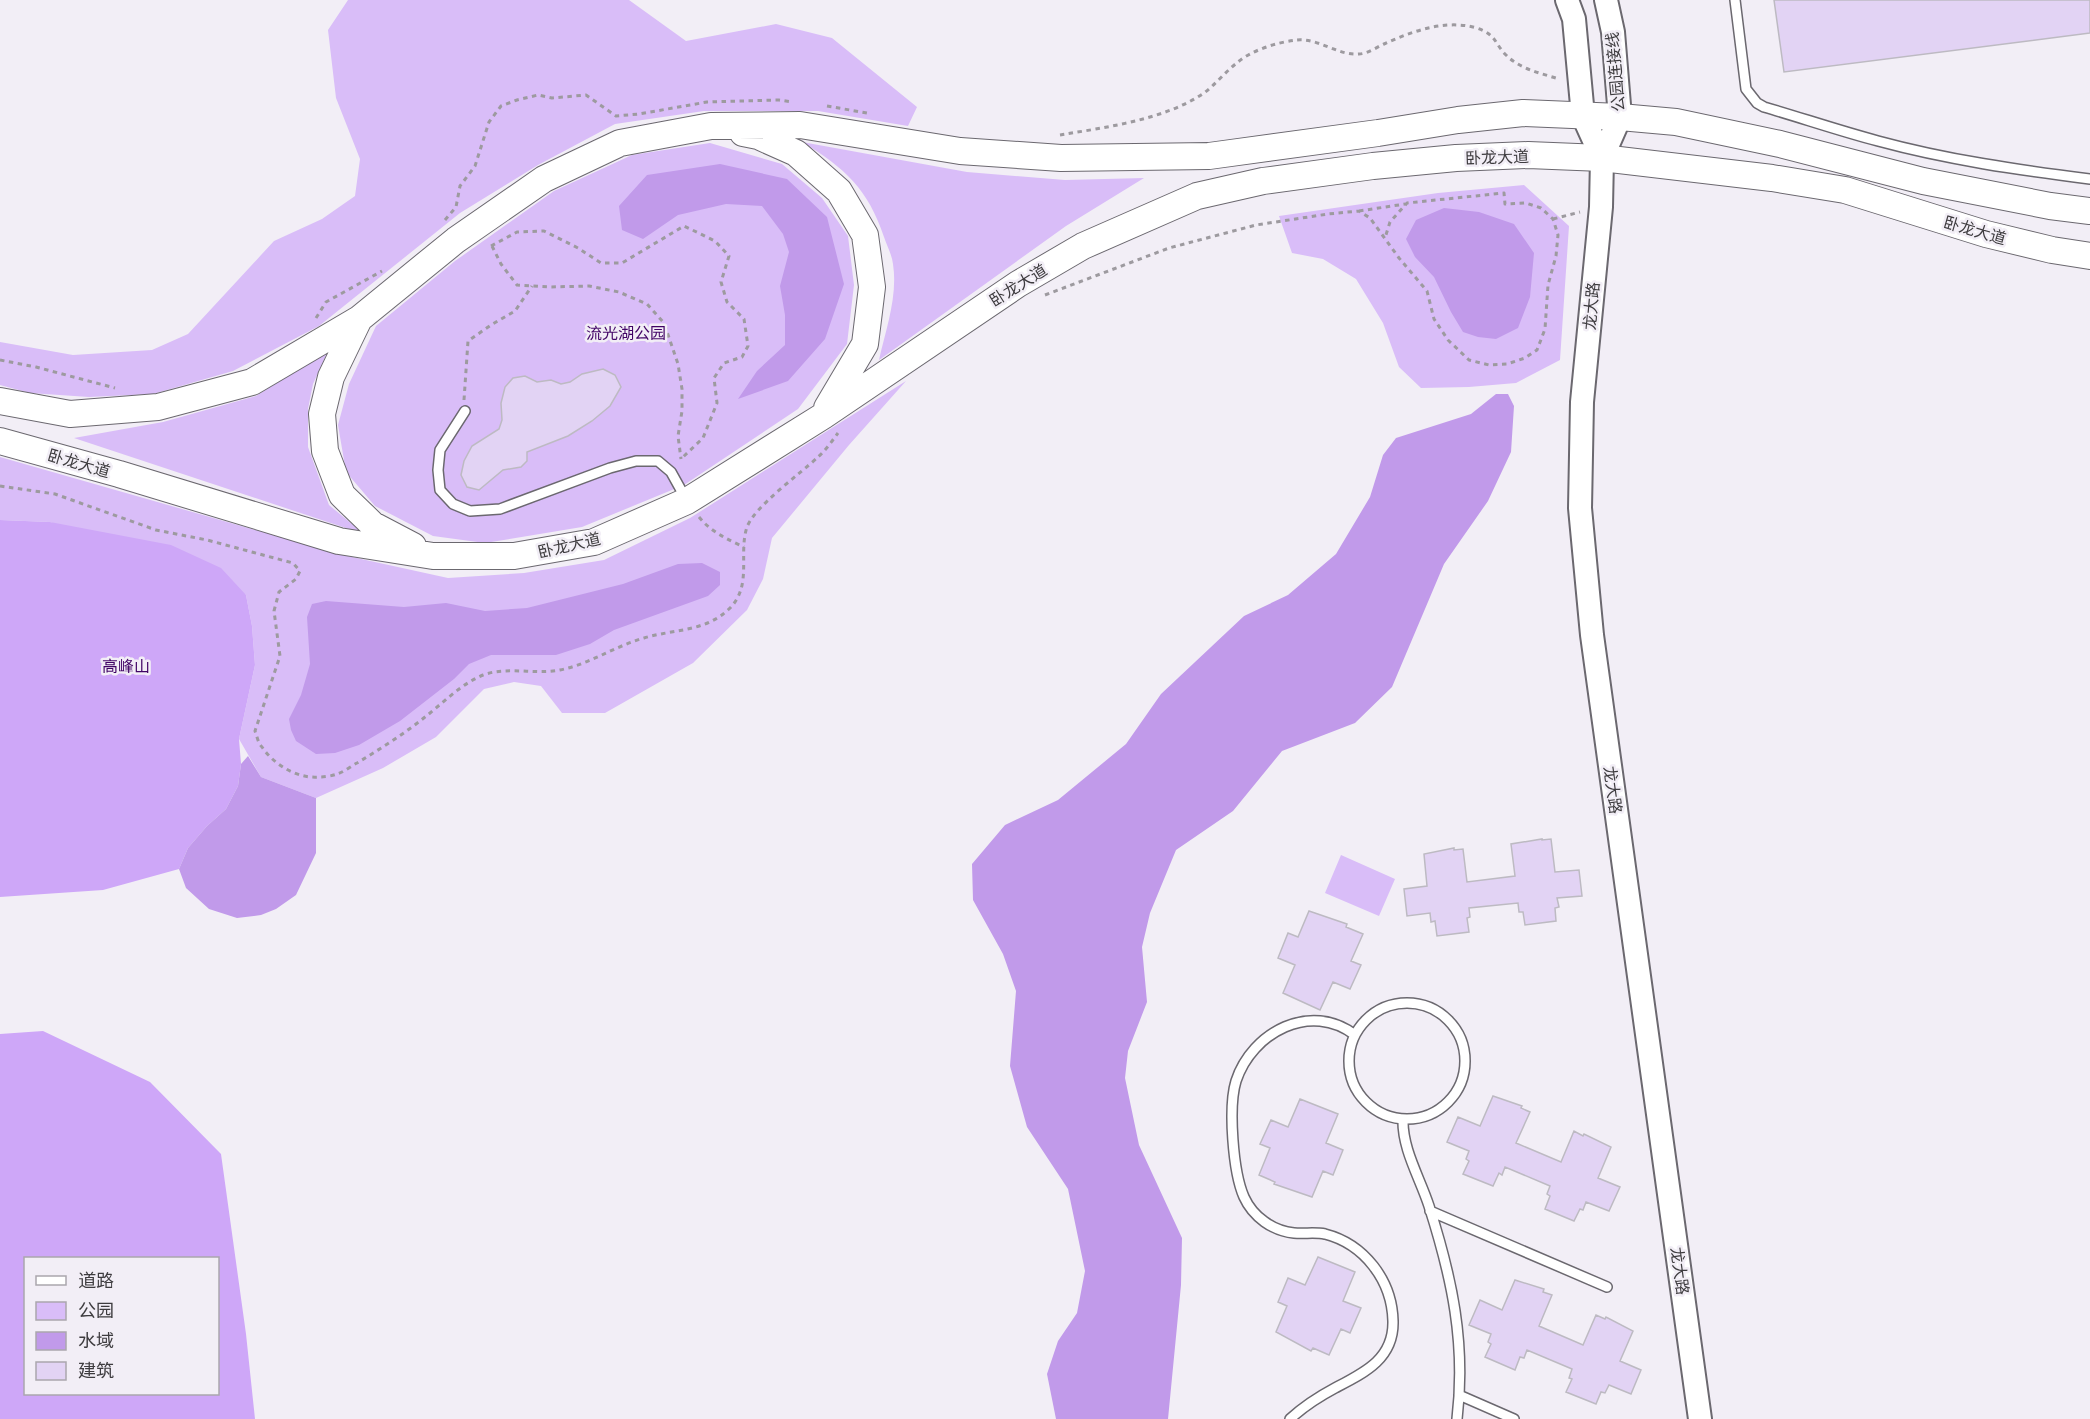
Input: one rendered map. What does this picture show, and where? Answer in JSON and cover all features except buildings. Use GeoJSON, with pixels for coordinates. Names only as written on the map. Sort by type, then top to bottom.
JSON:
{"type":"FeatureCollection","features":[{"type":"Feature","properties":{"kind":"main road"},"geometry":{"type":"LineString","coordinates":[[0,401],[70,414],[158,407],[252,382],[359,319],[456,240],[544,179],[620,143],[711,126],[800,125],[960,151],[1083,158],[1209,156],[1523,113],[1620,117],[1676,122],[1780,144],[1923,181],[2050,206],[2090,211]]}},
{"type":"Feature","properties":{"kind":"main road"},"geometry":{"type":"LineString","coordinates":[[711,126],[758,136],[796,153],[840,191],[865,235],[872,287],[865,344],[822,416]]}},
{"type":"Feature","properties":{"kind":"main road","name":"卧龙大道"},"geometry":{"type":"LineString","coordinates":[[0,441],[120,474],[339,541],[433,556],[514,556],[594,542],[687,501],[822,416],[1018,284],[1083,246],[1197,196],[1263,181],[1373,166],[1456,158],[1528,155],[1602,158],[1772,178],[1845,190],[1986,234],[2052,250],[2090,256]]}},
{"type":"Feature","properties":{"kind":"main road"},"geometry":{"type":"LineString","coordinates":[[359,319],[331,377],[322,414],[325,451],[342,495],[373,525],[433,556]]}},
{"type":"Feature","properties":{"kind":"street"},"geometry":{"type":"LineString","coordinates":[[1567,0],[1574,20],[1583,116],[1602,158]]}},
{"type":"Feature","properties":{"kind":"street","name":"公园连接线"},"geometry":{"type":"LineString","coordinates":[[1602,158],[1620,117],[1613,32],[1606,0]]}},
{"type":"Feature","properties":{"kind":"street","name":"龙大路"},"geometry":{"type":"LineString","coordinates":[[1602,158],[1601,207],[1582,402],[1580,508],[1592,634],[1700,1419]]}},
{"type":"Feature","properties":{"kind":"lane"},"geometry":{"type":"LineString","coordinates":[[1735,0],[1746,89],[1756,103],[1847,132],[1918,150],[2000,167],[2090,179]]}},
{"type":"Feature","properties":{"kind":"lane"},"geometry":{"type":"LineString","coordinates":[[465,411],[440,450],[438,470],[440,490],[453,504],[470,511],[500,509],[610,468],[636,461],[658,461],[671,472],[687,501]]}},
{"type":"Feature","properties":{"kind":"lane"},"geometry":{"type":"LineString","coordinates":[[1407,1003],[1431,1007],[1450,1021],[1458,1031],[1466,1054],[1463,1078],[1451,1099],[1432,1114],[1420,1118],[1403,1119],[1384,1114],[1373,1108],[1357,1091],[1349,1068],[1349,1055],[1355,1035],[1363,1022],[1372,1014],[1389,1006],[1407,1003]]}},
{"type":"Feature","properties":{"kind":"lane"},"geometry":{"type":"LineString","coordinates":[[1290,1419],[1319,1398],[1371,1369],[1385,1352],[1389,1343],[1394,1322],[1393,1312],[1384,1282],[1376,1268],[1357,1249],[1336,1237],[1322,1233],[1292,1233],[1281,1230],[1259,1218],[1251,1209],[1241,1189],[1237,1167],[1232,1116],[1233,1093],[1240,1073],[1251,1054],[1261,1042],[1286,1025],[1299,1021],[1322,1020],[1344,1027],[1355,1035]]}},
{"type":"Feature","properties":{"kind":"lane"},"geometry":{"type":"LineString","coordinates":[[1403,1119],[1405,1143],[1430,1211],[1454,1300],[1460,1353],[1457,1419]]}},
{"type":"Feature","properties":{"kind":"lane"},"geometry":{"type":"LineString","coordinates":[[1430,1211],[1607,1287]]}},
{"type":"Feature","properties":{"kind":"lane"},"geometry":{"type":"LineString","coordinates":[[1459,1395],[1514,1419]]}},
{"type":"Feature","properties":{"kind":"path"},"geometry":{"type":"LineString","coordinates":[[1359,211],[1407,203],[1504,193],[1505,204],[1527,203],[1541,208],[1552,219],[1558,235],[1556,256],[1548,285],[1545,329],[1537,350],[1525,358],[1507,364],[1489,365],[1469,360],[1448,340],[1434,319],[1427,291],[1385,238],[1390,222],[1407,203]]}},
{"type":"Feature","properties":{"kind":"path"},"geometry":{"type":"LineString","coordinates":[[1552,219],[1601,207]]}},
{"type":"Feature","properties":{"kind":"path"},"geometry":{"type":"LineString","coordinates":[[480,223],[501,264],[517,285],[589,286],[619,292],[647,304],[664,323],[678,363],[682,389],[682,411],[678,436],[682,458]]}},
{"type":"Feature","properties":{"kind":"path"},"geometry":{"type":"LineString","coordinates":[[491,246],[517,231],[544,231],[578,248],[601,263],[622,263],[684,226],[715,241],[729,256],[721,282],[727,302],[744,319],[748,346],[742,357],[724,363],[714,378],[717,403],[703,438],[671,472]]}},
{"type":"Feature","properties":{"kind":"path"},"geometry":{"type":"LineString","coordinates":[[465,411],[464,383],[468,341],[515,311],[532,286]]}},
{"type":"Feature","properties":{"kind":"path"},"geometry":{"type":"LineString","coordinates":[[687,501],[705,525],[744,547]]}},
{"type":"Feature","properties":{"kind":"green space"},"geometry":{"type":"Polygon","coordinates":[[[348,0],[629,0],[686,41],[776,24],[832,38],[917,107],[908,126],[818,111],[704,111],[615,124],[538,165],[460,213],[319,326],[233,371],[153,394],[89,397],[30,393],[0,385],[0,342],[73,355],[152,350],[188,334],[274,241],[322,219],[355,196],[360,159],[336,98],[328,30],[348,0]]]}},
{"type":"Feature","properties":{"kind":"green space"},"geometry":{"type":"Polygon","coordinates":[[[802,142],[967,172],[1065,180],[1144,178],[1066,226],[879,360],[893,300],[894,276],[891,254],[878,220],[853,181],[831,161],[802,142]]]}},
{"type":"Feature","properties":{"kind":"green space","name":"流光湖公园"},"geometry":{"type":"Polygon","coordinates":[[[710,143],[782,164],[822,198],[848,236],[854,285],[847,344],[798,409],[684,485],[582,527],[485,543],[433,536],[375,506],[346,472],[338,425],[349,384],[376,326],[455,261],[554,191],[632,155],[710,143]]]}},
{"type":"Feature","properties":{"kind":"green space"},"geometry":{"type":"Polygon","coordinates":[[[1524,185],[1569,226],[1560,360],[1516,383],[1421,388],[1399,367],[1383,323],[1356,279],[1323,259],[1292,253],[1279,216],[1438,193],[1524,185]]]}},
{"type":"Feature","properties":{"kind":"green space"},"geometry":{"type":"Polygon","coordinates":[[[328,351],[313,384],[308,409],[308,447],[329,505],[364,534],[74,438],[163,422],[256,396],[328,351]]]}},
{"type":"Feature","properties":{"kind":"green space"},"geometry":{"type":"Polygon","coordinates":[[[906,381],[849,445],[772,538],[763,579],[747,610],[693,663],[605,713],[562,713],[541,686],[514,682],[484,689],[436,737],[383,768],[316,798],[261,777],[239,739],[255,665],[252,626],[246,595],[50,522],[0,520],[0,457],[343,555],[448,578],[524,573],[604,560],[690,518],[906,381]]]}},
{"type":"Feature","properties":{"kind":"green space","name":"高峰山"},"geometry":{"type":"Polygon","coordinates":[[[0,520],[50,522],[171,545],[221,568],[246,595],[252,626],[255,665],[239,739],[241,764],[238,786],[226,809],[188,848],[179,869],[103,890],[0,897],[0,520]]]}},
{"type":"Feature","properties":{"kind":"green space"},"geometry":{"type":"Polygon","coordinates":[[[1341,855],[1395,879],[1379,916],[1325,893],[1341,855]]]}},
{"type":"Feature","properties":{"kind":"green space"},"geometry":{"type":"Polygon","coordinates":[[[43,1031],[150,1082],[221,1154],[246,1334],[255,1419],[0,1419],[0,1034],[43,1031]]]}},
{"type":"Feature","properties":{"kind":"water"},"geometry":{"type":"Polygon","coordinates":[[[720,164],[787,179],[827,217],[844,284],[825,339],[788,381],[738,399],[757,371],[785,345],[785,315],[780,286],[789,252],[783,234],[762,206],[726,204],[678,215],[643,239],[622,230],[619,206],[647,175],[720,164]]]}},
{"type":"Feature","properties":{"kind":"water"},"geometry":{"type":"Polygon","coordinates":[[[1444,208],[1479,212],[1514,224],[1534,253],[1530,297],[1518,328],[1496,339],[1463,332],[1434,277],[1415,257],[1406,239],[1416,220],[1444,208]]]}},
{"type":"Feature","properties":{"kind":"water"},"geometry":{"type":"Polygon","coordinates":[[[1496,394],[1508,394],[1514,406],[1511,452],[1488,501],[1444,564],[1392,687],[1355,723],[1282,751],[1233,811],[1176,850],[1150,913],[1142,947],[1147,1002],[1128,1051],[1125,1078],[1139,1145],[1182,1238],[1181,1285],[1168,1419],[1056,1419],[1047,1374],[1058,1341],[1077,1313],[1085,1271],[1068,1189],[1027,1127],[1010,1066],[1016,991],[1003,954],[973,900],[972,864],[1005,825],[1058,800],[1126,744],[1161,694],[1244,616],[1288,595],[1336,554],[1370,497],[1383,455],[1396,438],[1471,414],[1496,394]]]}},
{"type":"Feature","properties":{"kind":"water"},"geometry":{"type":"Polygon","coordinates":[[[702,563],[720,572],[720,585],[708,596],[614,630],[590,644],[556,655],[491,655],[469,664],[454,679],[400,721],[359,745],[335,753],[316,754],[296,741],[291,730],[289,719],[301,695],[310,664],[307,617],[312,604],[326,601],[404,607],[446,603],[485,611],[527,608],[623,584],[678,564],[702,563]]]}},
{"type":"Feature","properties":{"kind":"water"},"geometry":{"type":"Polygon","coordinates":[[[248,756],[261,777],[316,798],[316,853],[296,895],[276,909],[261,915],[237,918],[209,909],[186,888],[179,869],[188,848],[226,809],[238,786],[241,764],[248,756]]]}}]}
